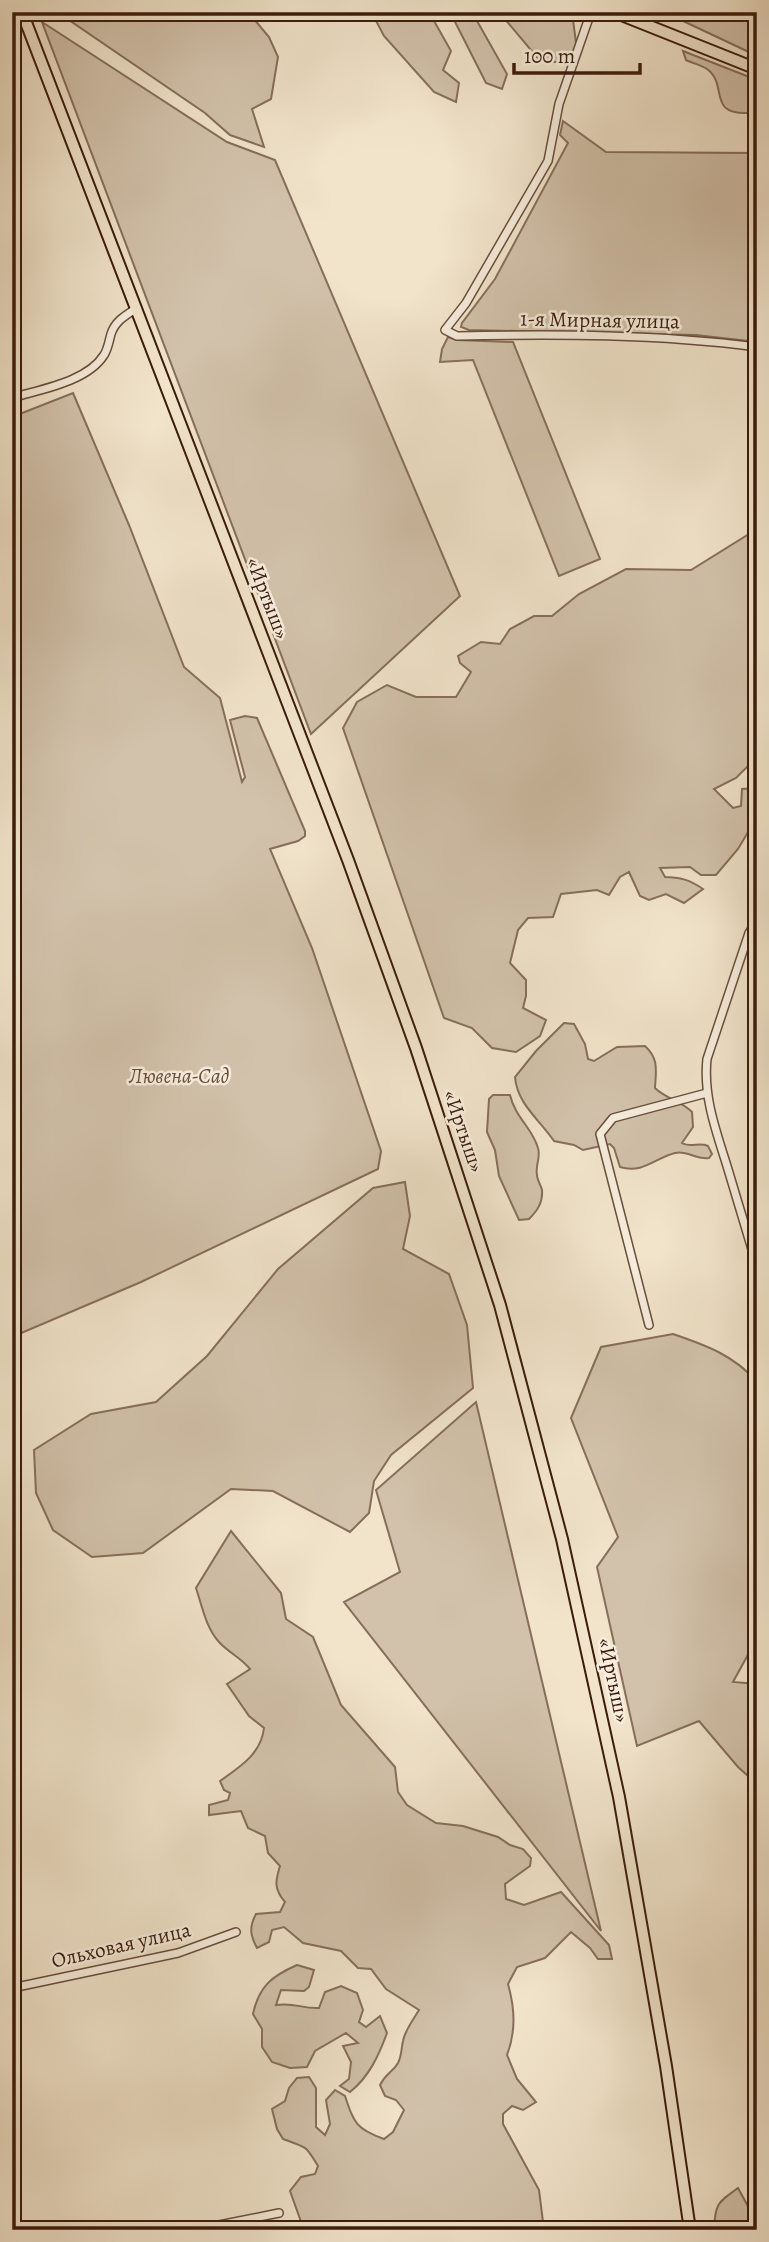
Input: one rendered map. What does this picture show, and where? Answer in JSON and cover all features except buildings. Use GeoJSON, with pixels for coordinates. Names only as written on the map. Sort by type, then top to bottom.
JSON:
{"type":"FeatureCollection","features":[{"type":"Feature","properties":{"kind":"main road","name":"«Иртыш»"},"geometry":{"type":"LineString","coordinates":[[24,12],[361,895],[416,1048],[500,1305],[562,1539],[618,1797],[666,2066],[690,2230]]}},
{"type":"Feature","properties":{"kind":"main road"},"geometry":{"type":"LineString","coordinates":[[614,12],[757,69]]}},
{"type":"Feature","properties":{"kind":"street","name":"1-я Мирная улица"},"geometry":{"type":"LineString","coordinates":[[591,12],[559,104],[548,161],[466,303],[444,330],[457,335],[637,337],[757,347]]}},
{"type":"Feature","properties":{"kind":"street"},"geometry":{"type":"LineString","coordinates":[[12,398],[73,378],[97,364],[106,353],[112,331],[118,321],[136,308]]}},
{"type":"Feature","properties":{"kind":"street"},"geometry":{"type":"LineString","coordinates":[[757,920],[749,933],[707,1059],[707,1093],[757,1266]]}},
{"type":"Feature","properties":{"kind":"street"},"geometry":{"type":"LineString","coordinates":[[649,1325],[600,1134],[612,1118],[707,1093]]}},
{"type":"Feature","properties":{"kind":"street","name":"Ольховая улица"},"geometry":{"type":"LineString","coordinates":[[12,1987],[178,1952],[236,1933]]}},
{"type":"Feature","properties":{"kind":"street"},"geometry":{"type":"LineString","coordinates":[[194,2230],[279,2213]]}},
{"type":"Feature","properties":{"kind":"green space"},"geometry":{"type":"Polygon","coordinates":[[[65,12],[248,12],[269,37],[278,57],[271,99],[252,109],[264,147],[230,135],[205,113],[69,20],[65,12]]]}},
{"type":"Feature","properties":{"kind":"green space"},"geometry":{"type":"Polygon","coordinates":[[[364,12],[429,12],[451,51],[443,70],[459,83],[456,102],[434,92],[384,36],[373,15],[364,12]]]}},
{"type":"Feature","properties":{"kind":"green space"},"geometry":{"type":"Polygon","coordinates":[[[450,12],[472,12],[507,74],[502,89],[486,83],[450,12]]]}},
{"type":"Feature","properties":{"kind":"green space"},"geometry":{"type":"Polygon","coordinates":[[[499,12],[572,12],[577,50],[561,62],[541,62],[499,12]]]}},
{"type":"Feature","properties":{"kind":"green space"},"geometry":{"type":"Polygon","coordinates":[[[664,12],[757,12],[757,55],[753,54],[664,12]]]}},
{"type":"Feature","properties":{"kind":"green space"},"geometry":{"type":"Polygon","coordinates":[[[42,22],[227,142],[275,160],[460,596],[311,734],[42,22]]]}},
{"type":"Feature","properties":{"kind":"green space"},"geometry":{"type":"Polygon","coordinates":[[[683,51],[757,80],[757,105],[749,113],[727,109],[720,98],[713,76],[707,69],[686,60],[683,51]]]}},
{"type":"Feature","properties":{"kind":"green space"},"geometry":{"type":"Polygon","coordinates":[[[563,121],[606,152],[757,153],[757,342],[696,335],[469,330],[461,327],[495,279],[568,143],[560,135],[563,121]]]}},
{"type":"Feature","properties":{"kind":"green space"},"geometry":{"type":"Polygon","coordinates":[[[448,337],[457,340],[513,342],[600,559],[559,576],[473,360],[440,362],[448,337]]]}},
{"type":"Feature","properties":{"kind":"green space","name":"Лювена-Сад"},"geometry":{"type":"Polygon","coordinates":[[[73,393],[129,525],[184,667],[220,698],[242,782],[245,777],[230,720],[245,716],[257,718],[305,831],[305,836],[298,841],[270,849],[312,948],[381,1151],[378,1169],[141,1282],[12,1337],[12,417],[73,393]]]}},
{"type":"Feature","properties":{"kind":"green space"},"geometry":{"type":"Polygon","coordinates":[[[757,529],[757,757],[736,778],[714,789],[733,808],[741,806],[742,789],[756,788],[757,817],[738,849],[716,875],[701,875],[690,867],[660,868],[665,877],[685,880],[703,889],[684,903],[666,894],[649,900],[640,896],[629,872],[620,877],[609,895],[597,890],[561,894],[553,917],[528,918],[518,930],[510,963],[526,980],[523,1008],[546,1020],[540,1036],[516,1052],[492,1048],[472,1028],[444,1018],[343,728],[357,702],[387,685],[416,697],[456,697],[471,672],[460,663],[458,656],[481,642],[500,644],[510,629],[534,616],[552,616],[579,594],[626,569],[691,570],[757,529]]]}},
{"type":"Feature","properties":{"kind":"green space"},"geometry":{"type":"Polygon","coordinates":[[[564,1023],[574,1024],[585,1044],[588,1059],[594,1061],[617,1047],[645,1046],[655,1060],[655,1088],[692,1112],[693,1127],[682,1143],[708,1146],[712,1154],[709,1158],[675,1153],[642,1167],[628,1169],[620,1167],[610,1144],[583,1150],[574,1145],[554,1141],[525,1104],[515,1077],[564,1023]]]}},
{"type":"Feature","properties":{"kind":"green space"},"geometry":{"type":"Polygon","coordinates":[[[493,1095],[510,1095],[538,1148],[537,1172],[542,1199],[529,1219],[519,1220],[499,1176],[495,1150],[487,1132],[489,1099],[493,1095]]]}},
{"type":"Feature","properties":{"kind":"green space"},"geometry":{"type":"Polygon","coordinates":[[[405,1182],[410,1216],[403,1249],[449,1274],[467,1325],[473,1388],[391,1455],[374,1481],[369,1513],[350,1532],[273,1491],[231,1489],[143,1553],[92,1557],[53,1530],[36,1493],[34,1450],[91,1414],[156,1402],[207,1356],[278,1269],[373,1188],[405,1182]]]}},
{"type":"Feature","properties":{"kind":"green space"},"geometry":{"type":"Polygon","coordinates":[[[673,1334],[729,1358],[757,1382],[757,1471],[748,1502],[757,1550],[755,1642],[733,1682],[757,1684],[757,1784],[738,1767],[699,1721],[637,1746],[597,1567],[618,1537],[571,1418],[601,1347],[673,1334]]]}},
{"type":"Feature","properties":{"kind":"green space"},"geometry":{"type":"Polygon","coordinates":[[[476,1402],[601,1931],[344,1602],[400,1572],[376,1490],[476,1402]]]}},
{"type":"Feature","properties":{"kind":"green space"},"geometry":{"type":"Polygon","coordinates":[[[231,1531],[281,1593],[286,1619],[313,1637],[341,1705],[395,1767],[398,1792],[407,1805],[436,1823],[463,1826],[498,1837],[523,1849],[531,1858],[530,1866],[505,1884],[506,1899],[524,1905],[561,1892],[609,1945],[612,1959],[598,1959],[590,1948],[571,1932],[545,1958],[517,1967],[508,1984],[513,2020],[507,2055],[517,2079],[536,2102],[523,2110],[512,2106],[503,2114],[503,2124],[539,2190],[544,2230],[304,2230],[290,2191],[301,2177],[315,2174],[318,2166],[304,2147],[283,2139],[277,2129],[272,2109],[285,2101],[289,2088],[297,2078],[309,2077],[316,2088],[316,2127],[325,2135],[330,2124],[326,2100],[335,2090],[345,2096],[357,2124],[367,2132],[384,2139],[393,2132],[404,2110],[396,2100],[385,2096],[380,2085],[398,2063],[405,2033],[419,2010],[386,1989],[371,1969],[358,1968],[341,1951],[303,1943],[284,1927],[272,1930],[269,1942],[257,1948],[253,1939],[251,1927],[256,1914],[280,1912],[285,1902],[276,1885],[280,1866],[268,1853],[265,1836],[248,1828],[241,1811],[209,1815],[209,1805],[228,1800],[230,1793],[224,1790],[220,1781],[254,1753],[264,1728],[249,1716],[227,1684],[250,1669],[223,1646],[211,1630],[196,1588],[231,1531]]]}},
{"type":"Feature","properties":{"kind":"green space"},"geometry":{"type":"Polygon","coordinates":[[[297,1965],[314,1970],[309,1987],[304,1991],[281,1990],[276,2005],[319,2008],[325,1992],[341,1986],[357,1993],[363,2010],[359,2022],[366,2027],[380,2016],[387,2033],[384,2041],[368,2073],[350,2092],[340,2086],[349,2079],[351,2062],[343,2046],[358,2043],[346,2033],[315,2051],[307,2067],[290,2068],[272,2062],[262,2047],[262,2029],[253,2014],[259,1996],[268,1983],[280,1973],[297,1965]]]}},
{"type":"Feature","properties":{"kind":"green space"},"geometry":{"type":"Polygon","coordinates":[[[738,2188],[750,2210],[751,2230],[714,2230],[719,2205],[738,2188]]]}}]}
